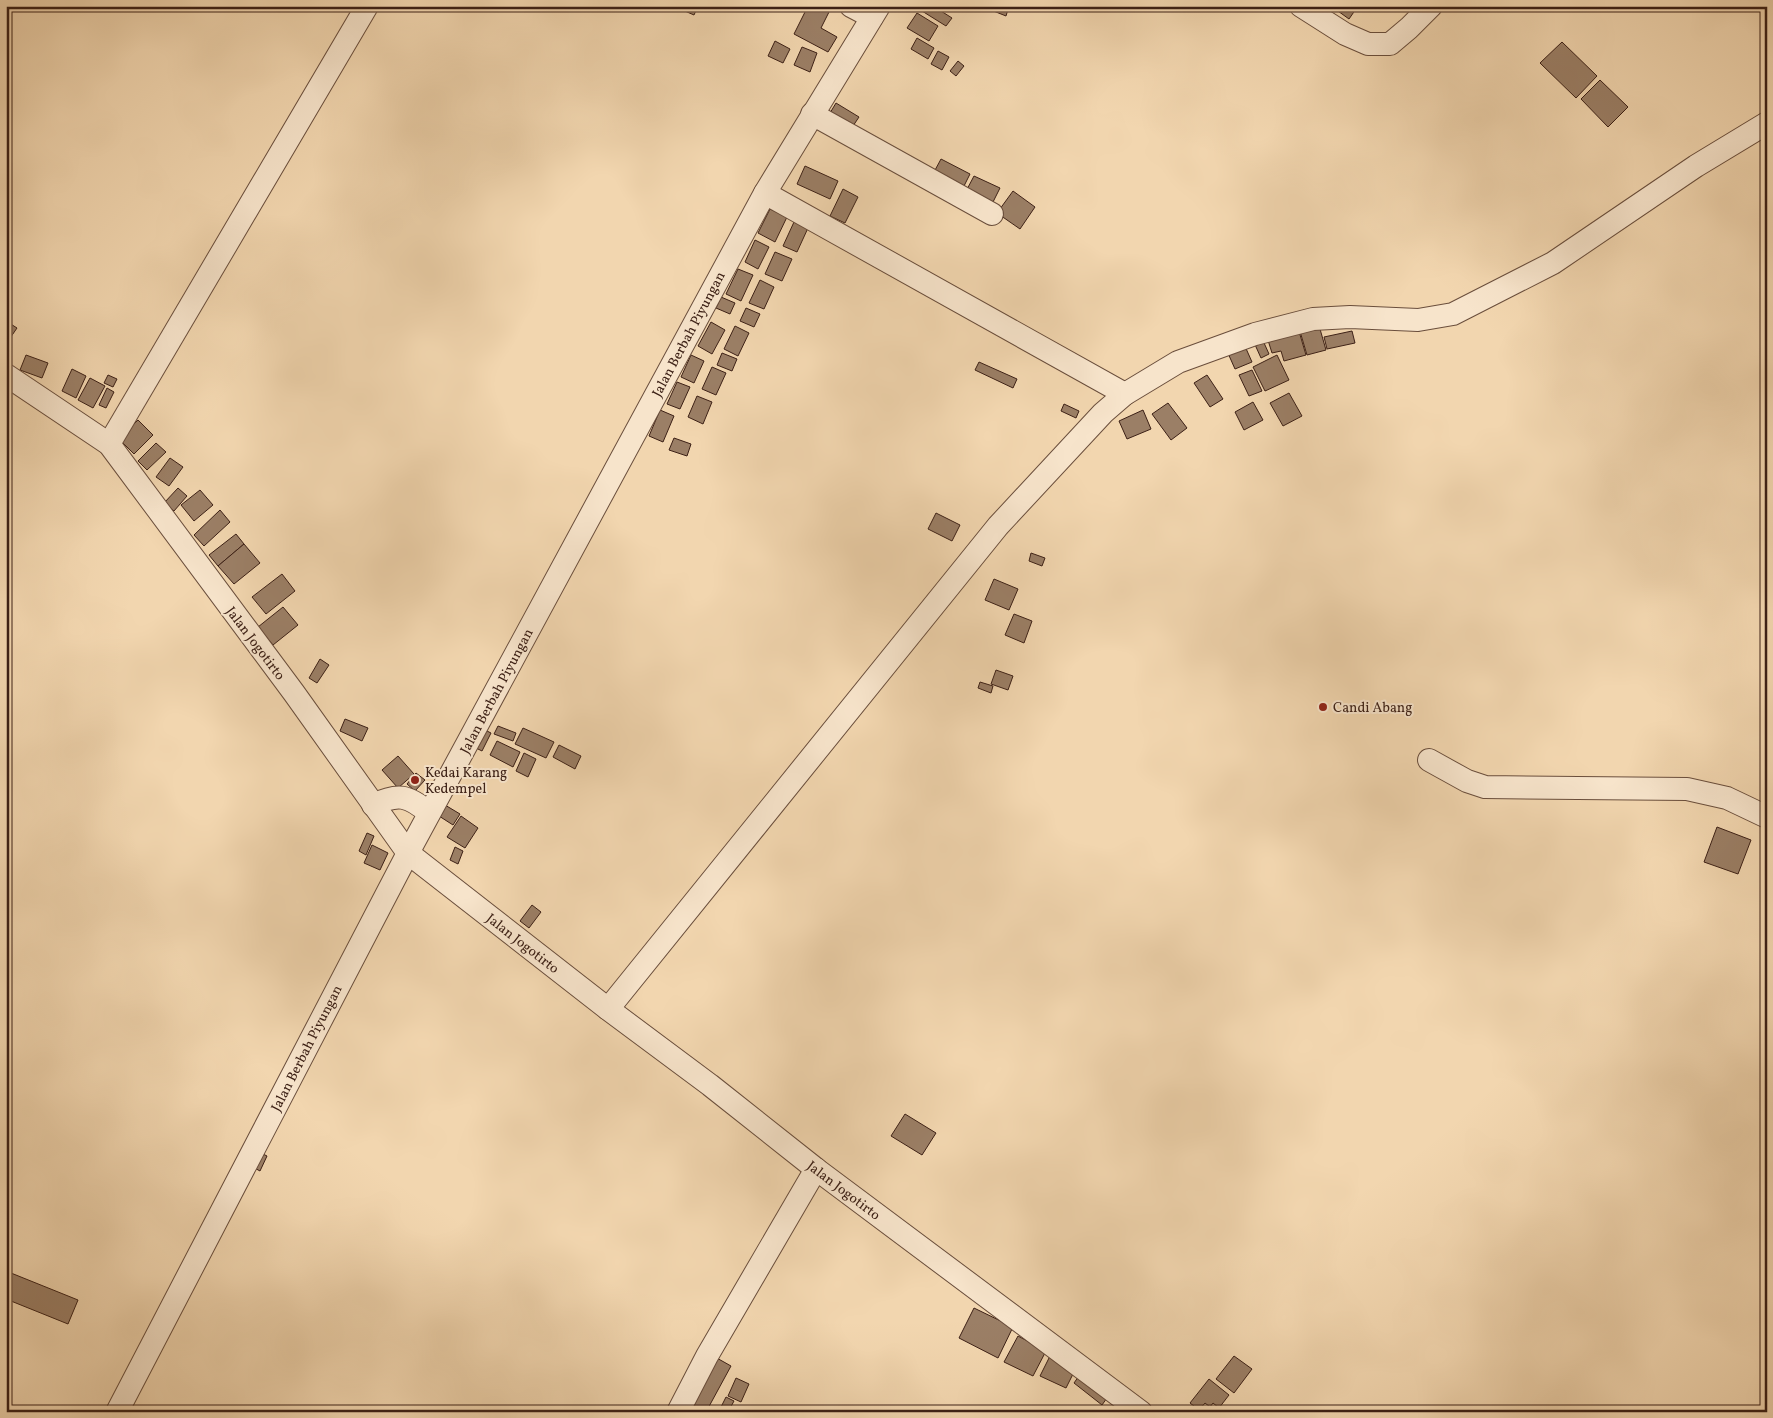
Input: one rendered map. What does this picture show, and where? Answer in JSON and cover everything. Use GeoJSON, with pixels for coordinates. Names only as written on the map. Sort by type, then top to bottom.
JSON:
{"type":"FeatureCollection","features":[{"type":"Feature","properties":{"kind":"street"},"geometry":{"type":"LineString","coordinates":[[108,444],[368,6]]}},
{"type":"Feature","properties":{"kind":"street"},"geometry":{"type":"LineString","coordinates":[[851,6],[875,12]]}},
{"type":"Feature","properties":{"kind":"street"},"geometry":{"type":"LineString","coordinates":[[1302,6],[1345,34],[1368,44],[1390,44],[1431,6]]}},
{"type":"Feature","properties":{"kind":"street","name":"Jalan Berbah Piyungan"},"geometry":{"type":"LineString","coordinates":[[117,1412],[429,813],[765,193],[875,12]]}},
{"type":"Feature","properties":{"kind":"street"},"geometry":{"type":"LineString","coordinates":[[812,114],[992,214]]}},
{"type":"Feature","properties":{"kind":"street"},"geometry":{"type":"LineString","coordinates":[[608,1009],[998,526],[1103,413],[1125,394],[1178,362],[1255,334],[1313,318],[1350,317],[1418,320],[1453,314],[1553,263],[1696,166],[1767,123]]}},
{"type":"Feature","properties":{"kind":"street"},"geometry":{"type":"LineString","coordinates":[[765,193],[1125,394]]}},
{"type":"Feature","properties":{"kind":"street","name":"Jalan Jogotirto"},"geometry":{"type":"LineString","coordinates":[[6,375],[108,444],[294,693],[408,853],[1127,1408]]}},
{"type":"Feature","properties":{"kind":"street"},"geometry":{"type":"LineString","coordinates":[[1429,760],[1467,781],[1485,787],[1687,789],[1727,798],[1767,817]]}},
{"type":"Feature","properties":{"kind":"street"},"geometry":{"type":"LineString","coordinates":[[373,805],[386,799],[402,796],[416,802],[429,813]]}},
{"type":"Feature","properties":{"kind":"street"},"geometry":{"type":"LineString","coordinates":[[678,1412],[707,1356],[816,1169]]}},
{"type":"Feature","properties":{"kind":"building"},"geometry":{"type":"Polygon","coordinates":[[[679,6],[698,6],[694,15],[678,8],[679,6]]]}},
{"type":"Feature","properties":{"kind":"building"},"geometry":{"type":"Polygon","coordinates":[[[808,6],[832,6],[821,28],[837,37],[828,52],[794,34],[808,6]]]}},
{"type":"Feature","properties":{"kind":"building"},"geometry":{"type":"Polygon","coordinates":[[[914,6],[933,6],[952,18],[946,26],[914,6]]]}},
{"type":"Feature","properties":{"kind":"building"},"geometry":{"type":"Polygon","coordinates":[[[986,6],[1009,6],[1006,16],[986,8],[986,6]]]}},
{"type":"Feature","properties":{"kind":"building"},"geometry":{"type":"Polygon","coordinates":[[[1331,6],[1358,6],[1349,19],[1331,6]]]}},
{"type":"Feature","properties":{"kind":"building"},"geometry":{"type":"Polygon","coordinates":[[[917,13],[938,26],[929,41],[907,28],[917,13]]]}},
{"type":"Feature","properties":{"kind":"building"},"geometry":{"type":"Polygon","coordinates":[[[917,38],[934,48],[928,59],[911,49],[917,38]]]}},
{"type":"Feature","properties":{"kind":"building"},"geometry":{"type":"Polygon","coordinates":[[[775,41],[790,49],[783,63],[768,56],[775,41]]]}},
{"type":"Feature","properties":{"kind":"building"},"geometry":{"type":"Polygon","coordinates":[[[1562,42],[1597,76],[1576,98],[1540,63],[1562,42]]]}},
{"type":"Feature","properties":{"kind":"building"},"geometry":{"type":"Polygon","coordinates":[[[802,47],[817,53],[810,72],[794,65],[802,47]]]}},
{"type":"Feature","properties":{"kind":"building"},"geometry":{"type":"Polygon","coordinates":[[[938,51],[949,57],[942,70],[931,64],[938,51]]]}},
{"type":"Feature","properties":{"kind":"building"},"geometry":{"type":"Polygon","coordinates":[[[958,61],[964,66],[956,76],[950,71],[958,61]]]}},
{"type":"Feature","properties":{"kind":"building"},"geometry":{"type":"Polygon","coordinates":[[[1600,80],[1628,107],[1608,127],[1581,99],[1600,80]]]}},
{"type":"Feature","properties":{"kind":"building"},"geometry":{"type":"Polygon","coordinates":[[[836,103],[859,117],[849,132],[827,118],[836,103]]]}},
{"type":"Feature","properties":{"kind":"building"},"geometry":{"type":"Polygon","coordinates":[[[941,159],[970,174],[963,188],[934,172],[941,159]]]}},
{"type":"Feature","properties":{"kind":"building"},"geometry":{"type":"Polygon","coordinates":[[[805,166],[838,181],[830,199],[797,184],[805,166]]]}},
{"type":"Feature","properties":{"kind":"building"},"geometry":{"type":"Polygon","coordinates":[[[974,176],[1000,188],[990,208],[964,195],[974,176]]]}},
{"type":"Feature","properties":{"kind":"building"},"geometry":{"type":"Polygon","coordinates":[[[843,189],[858,197],[845,223],[830,216],[843,189]]]}},
{"type":"Feature","properties":{"kind":"building"},"geometry":{"type":"Polygon","coordinates":[[[1013,191],[1035,207],[1020,229],[997,213],[1013,191]]]}},
{"type":"Feature","properties":{"kind":"building"},"geometry":{"type":"Polygon","coordinates":[[[770,209],[787,217],[775,242],[758,233],[770,209]]]}},
{"type":"Feature","properties":{"kind":"building"},"geometry":{"type":"Polygon","coordinates":[[[794,222],[808,228],[797,252],[783,246],[794,222]]]}},
{"type":"Feature","properties":{"kind":"building"},"geometry":{"type":"Polygon","coordinates":[[[755,240],[769,247],[758,269],[745,262],[755,240]]]}},
{"type":"Feature","properties":{"kind":"building"},"geometry":{"type":"Polygon","coordinates":[[[775,252],[792,259],[782,281],[765,274],[775,252]]]}},
{"type":"Feature","properties":{"kind":"building"},"geometry":{"type":"Polygon","coordinates":[[[738,269],[753,275],[741,301],[726,294],[738,269]]]}},
{"type":"Feature","properties":{"kind":"building"},"geometry":{"type":"Polygon","coordinates":[[[760,280],[774,287],[764,309],[749,303],[760,280]]]}},
{"type":"Feature","properties":{"kind":"building"},"geometry":{"type":"Polygon","coordinates":[[[721,297],[735,303],[730,314],[716,308],[721,297]]]}},
{"type":"Feature","properties":{"kind":"building"},"geometry":{"type":"Polygon","coordinates":[[[746,308],[760,314],[754,327],[740,321],[746,308]]]}},
{"type":"Feature","properties":{"kind":"building"},"geometry":{"type":"Polygon","coordinates":[[[6,321],[17,328],[6,344],[6,321]]]}},
{"type":"Feature","properties":{"kind":"building"},"geometry":{"type":"Polygon","coordinates":[[[711,322],[725,330],[712,354],[698,346],[711,322]]]}},
{"type":"Feature","properties":{"kind":"building"},"geometry":{"type":"Polygon","coordinates":[[[1318,322],[1326,350],[1307,355],[1299,328],[1318,322]]]}},
{"type":"Feature","properties":{"kind":"building"},"geometry":{"type":"Polygon","coordinates":[[[735,326],[749,333],[738,356],[724,349],[735,326]]]}},
{"type":"Feature","properties":{"kind":"building"},"geometry":{"type":"Polygon","coordinates":[[[1298,328],[1306,355],[1284,361],[1281,351],[1272,353],[1267,337],[1298,328]]]}},
{"type":"Feature","properties":{"kind":"building"},"geometry":{"type":"Polygon","coordinates":[[[1352,331],[1355,343],[1327,349],[1324,337],[1352,331]]]}},
{"type":"Feature","properties":{"kind":"building"},"geometry":{"type":"Polygon","coordinates":[[[1260,334],[1269,354],[1261,358],[1252,338],[1260,334]]]}},
{"type":"Feature","properties":{"kind":"building"},"geometry":{"type":"Polygon","coordinates":[[[1244,344],[1252,362],[1235,369],[1227,351],[1244,344]]]}},
{"type":"Feature","properties":{"kind":"building"},"geometry":{"type":"Polygon","coordinates":[[[722,353],[737,359],[732,371],[717,365],[722,353]]]}},
{"type":"Feature","properties":{"kind":"building"},"geometry":{"type":"Polygon","coordinates":[[[26,355],[48,363],[42,378],[20,370],[26,355]]]}},
{"type":"Feature","properties":{"kind":"building"},"geometry":{"type":"Polygon","coordinates":[[[691,355],[704,361],[694,383],[681,377],[691,355]]]}},
{"type":"Feature","properties":{"kind":"building"},"geometry":{"type":"Polygon","coordinates":[[[1277,355],[1289,380],[1265,391],[1253,367],[1277,355]]]}},
{"type":"Feature","properties":{"kind":"building"},"geometry":{"type":"Polygon","coordinates":[[[979,362],[1017,379],[1013,388],[975,370],[979,362]]]}},
{"type":"Feature","properties":{"kind":"building"},"geometry":{"type":"Polygon","coordinates":[[[712,367],[726,373],[716,395],[702,389],[712,367]]]}},
{"type":"Feature","properties":{"kind":"building"},"geometry":{"type":"Polygon","coordinates":[[[72,369],[86,376],[76,398],[62,391],[72,369]]]}},
{"type":"Feature","properties":{"kind":"building"},"geometry":{"type":"Polygon","coordinates":[[[1252,370],[1262,391],[1249,396],[1239,375],[1252,370]]]}},
{"type":"Feature","properties":{"kind":"building"},"geometry":{"type":"Polygon","coordinates":[[[108,375],[117,379],[113,387],[104,383],[108,375]]]}},
{"type":"Feature","properties":{"kind":"building"},"geometry":{"type":"Polygon","coordinates":[[[1207,375],[1223,399],[1210,407],[1194,383],[1207,375]]]}},
{"type":"Feature","properties":{"kind":"building"},"geometry":{"type":"Polygon","coordinates":[[[90,378],[105,386],[93,408],[78,400],[90,378]]]}},
{"type":"Feature","properties":{"kind":"building"},"geometry":{"type":"Polygon","coordinates":[[[677,382],[690,387],[680,409],[667,404],[677,382]]]}},
{"type":"Feature","properties":{"kind":"building"},"geometry":{"type":"Polygon","coordinates":[[[107,388],[114,392],[106,408],[99,405],[107,388]]]}},
{"type":"Feature","properties":{"kind":"building"},"geometry":{"type":"Polygon","coordinates":[[[1289,393],[1302,416],[1283,426],[1270,403],[1289,393]]]}},
{"type":"Feature","properties":{"kind":"building"},"geometry":{"type":"Polygon","coordinates":[[[697,396],[712,402],[703,424],[688,417],[697,396]]]}},
{"type":"Feature","properties":{"kind":"building"},"geometry":{"type":"Polygon","coordinates":[[[1253,402],[1263,420],[1244,430],[1235,412],[1253,402]]]}},
{"type":"Feature","properties":{"kind":"building"},"geometry":{"type":"Polygon","coordinates":[[[1168,403],[1187,428],[1171,440],[1152,414],[1168,403]]]}},
{"type":"Feature","properties":{"kind":"building"},"geometry":{"type":"Polygon","coordinates":[[[1064,404],[1079,411],[1076,418],[1061,411],[1064,404]]]}},
{"type":"Feature","properties":{"kind":"building"},"geometry":{"type":"Polygon","coordinates":[[[660,410],[674,416],[663,442],[649,436],[660,410]]]}},
{"type":"Feature","properties":{"kind":"building"},"geometry":{"type":"Polygon","coordinates":[[[1143,410],[1151,429],[1127,439],[1119,421],[1143,410]]]}},
{"type":"Feature","properties":{"kind":"building"},"geometry":{"type":"Polygon","coordinates":[[[138,420],[153,435],[134,454],[119,439],[138,420]]]}},
{"type":"Feature","properties":{"kind":"building"},"geometry":{"type":"Polygon","coordinates":[[[674,438],[691,444],[687,456],[669,450],[674,438]]]}},
{"type":"Feature","properties":{"kind":"building"},"geometry":{"type":"Polygon","coordinates":[[[156,443],[166,452],[147,470],[138,461],[156,443]]]}},
{"type":"Feature","properties":{"kind":"building"},"geometry":{"type":"Polygon","coordinates":[[[170,458],[183,467],[169,486],[156,477],[170,458]]]}},
{"type":"Feature","properties":{"kind":"building"},"geometry":{"type":"Polygon","coordinates":[[[178,488],[187,496],[174,511],[164,503],[178,488]]]}},
{"type":"Feature","properties":{"kind":"building"},"geometry":{"type":"Polygon","coordinates":[[[200,490],[213,505],[194,521],[181,505],[200,490]]]}},
{"type":"Feature","properties":{"kind":"building"},"geometry":{"type":"Polygon","coordinates":[[[220,510],[230,522],[204,546],[194,535],[220,510]]]}},
{"type":"Feature","properties":{"kind":"building"},"geometry":{"type":"Polygon","coordinates":[[[936,513],[960,525],[952,541],[928,529],[936,513]]]}},
{"type":"Feature","properties":{"kind":"building"},"geometry":{"type":"Polygon","coordinates":[[[236,534],[244,544],[218,566],[209,555],[236,534]]]}},
{"type":"Feature","properties":{"kind":"building"},"geometry":{"type":"Polygon","coordinates":[[[244,544],[260,563],[234,584],[218,566],[244,544]]]}},
{"type":"Feature","properties":{"kind":"building"},"geometry":{"type":"Polygon","coordinates":[[[1031,553],[1045,558],[1042,566],[1029,561],[1031,553]]]}},
{"type":"Feature","properties":{"kind":"building"},"geometry":{"type":"Polygon","coordinates":[[[282,574],[295,591],[266,614],[252,597],[282,574]]]}},
{"type":"Feature","properties":{"kind":"building"},"geometry":{"type":"Polygon","coordinates":[[[994,579],[1018,589],[1009,610],[985,600],[994,579]]]}},
{"type":"Feature","properties":{"kind":"building"},"geometry":{"type":"Polygon","coordinates":[[[283,607],[298,625],[273,645],[258,627],[283,607]]]}},
{"type":"Feature","properties":{"kind":"building"},"geometry":{"type":"Polygon","coordinates":[[[1014,614],[1032,621],[1024,643],[1005,635],[1014,614]]]}},
{"type":"Feature","properties":{"kind":"building"},"geometry":{"type":"Polygon","coordinates":[[[320,659],[329,665],[317,683],[309,678],[320,659]]]}},
{"type":"Feature","properties":{"kind":"building"},"geometry":{"type":"Polygon","coordinates":[[[996,670],[1013,676],[1008,690],[991,684],[996,670]]]}},
{"type":"Feature","properties":{"kind":"building"},"geometry":{"type":"Polygon","coordinates":[[[980,682],[993,686],[991,693],[978,688],[980,682]]]}},
{"type":"Feature","properties":{"kind":"building"},"geometry":{"type":"Polygon","coordinates":[[[345,719],[368,728],[362,741],[340,731],[345,719]]]}},
{"type":"Feature","properties":{"kind":"building"},"geometry":{"type":"Polygon","coordinates":[[[498,726],[516,733],[513,741],[494,734],[498,726]]]}},
{"type":"Feature","properties":{"kind":"building"},"geometry":{"type":"Polygon","coordinates":[[[523,728],[554,742],[546,758],[515,744],[523,728]]]}},
{"type":"Feature","properties":{"kind":"building"},"geometry":{"type":"Polygon","coordinates":[[[483,729],[491,733],[482,751],[474,747],[483,729]]]}},
{"type":"Feature","properties":{"kind":"building"},"geometry":{"type":"Polygon","coordinates":[[[497,741],[520,752],[513,767],[490,755],[497,741]]]}},
{"type":"Feature","properties":{"kind":"building"},"geometry":{"type":"Polygon","coordinates":[[[559,745],[581,756],[575,769],[553,757],[559,745]]]}},
{"type":"Feature","properties":{"kind":"building"},"geometry":{"type":"Polygon","coordinates":[[[524,753],[536,759],[528,777],[516,771],[524,753]]]}},
{"type":"Feature","properties":{"kind":"building"},"geometry":{"type":"Polygon","coordinates":[[[398,756],[414,774],[398,788],[382,770],[398,756]]]}},
{"type":"Feature","properties":{"kind":"building"},"geometry":{"type":"Polygon","coordinates":[[[416,773],[425,780],[415,791],[407,784],[416,773]]]}},
{"type":"Feature","properties":{"kind":"building"},"geometry":{"type":"Polygon","coordinates":[[[445,805],[460,814],[453,825],[439,816],[445,805]]]}},
{"type":"Feature","properties":{"kind":"building"},"geometry":{"type":"Polygon","coordinates":[[[461,816],[478,828],[465,848],[447,837],[461,816]]]}},
{"type":"Feature","properties":{"kind":"building"},"geometry":{"type":"Polygon","coordinates":[[[1717,827],[1751,840],[1738,874],[1704,862],[1717,827]]]}},
{"type":"Feature","properties":{"kind":"building"},"geometry":{"type":"Polygon","coordinates":[[[367,833],[374,836],[366,855],[359,851],[367,833]]]}},
{"type":"Feature","properties":{"kind":"building"},"geometry":{"type":"Polygon","coordinates":[[[372,845],[388,853],[380,870],[364,863],[372,845]]]}},
{"type":"Feature","properties":{"kind":"building"},"geometry":{"type":"Polygon","coordinates":[[[455,847],[463,851],[458,864],[450,860],[455,847]]]}},
{"type":"Feature","properties":{"kind":"building"},"geometry":{"type":"Polygon","coordinates":[[[532,905],[541,912],[529,928],[520,921],[532,905]]]}},
{"type":"Feature","properties":{"kind":"building"},"geometry":{"type":"Polygon","coordinates":[[[905,1114],[936,1133],[922,1155],[891,1136],[905,1114]]]}},
{"type":"Feature","properties":{"kind":"building"},"geometry":{"type":"Polygon","coordinates":[[[257,1151],[267,1156],[260,1171],[249,1165],[257,1151]]]}},
{"type":"Feature","properties":{"kind":"building"},"geometry":{"type":"Polygon","coordinates":[[[6,1271],[78,1300],[68,1324],[6,1299],[6,1271]]]}},
{"type":"Feature","properties":{"kind":"building"},"geometry":{"type":"Polygon","coordinates":[[[974,1308],[1013,1327],[998,1358],[959,1338],[974,1308]]]}},
{"type":"Feature","properties":{"kind":"building"},"geometry":{"type":"Polygon","coordinates":[[[1018,1336],[1046,1351],[1033,1376],[1004,1362],[1018,1336]]]}},
{"type":"Feature","properties":{"kind":"building"},"geometry":{"type":"Polygon","coordinates":[[[1050,1356],[1076,1368],[1066,1388],[1040,1376],[1050,1356]]]}},
{"type":"Feature","properties":{"kind":"building"},"geometry":{"type":"Polygon","coordinates":[[[1234,1356],[1252,1369],[1234,1393],[1216,1379],[1234,1356]]]}},
{"type":"Feature","properties":{"kind":"building"},"geometry":{"type":"Polygon","coordinates":[[[715,1357],[731,1366],[706,1412],[685,1412],[715,1357]]]}},
{"type":"Feature","properties":{"kind":"building"},"geometry":{"type":"Polygon","coordinates":[[[1081,1373],[1109,1395],[1102,1405],[1074,1383],[1081,1373]]]}},
{"type":"Feature","properties":{"kind":"building"},"geometry":{"type":"Polygon","coordinates":[[[736,1378],[749,1384],[741,1402],[728,1396],[736,1378]]]}},
{"type":"Feature","properties":{"kind":"building"},"geometry":{"type":"Polygon","coordinates":[[[1209,1379],[1229,1395],[1219,1408],[1213,1403],[1210,1407],[1205,1403],[1199,1410],[1190,1403],[1209,1379]]]}},
{"type":"Feature","properties":{"kind":"building"},"geometry":{"type":"Polygon","coordinates":[[[726,1397],[734,1401],[728,1412],[721,1412],[719,1411],[726,1397]]]}},
{"type":"Feature","properties":{"kind":"place","name":"Candi Abang"},"geometry":{"type":"Point","coordinates":[1323,707]}},
{"type":"Feature","properties":{"kind":"place","name":"Kedai Karang Kedempel"},"geometry":{"type":"Point","coordinates":[415,780]}}]}
